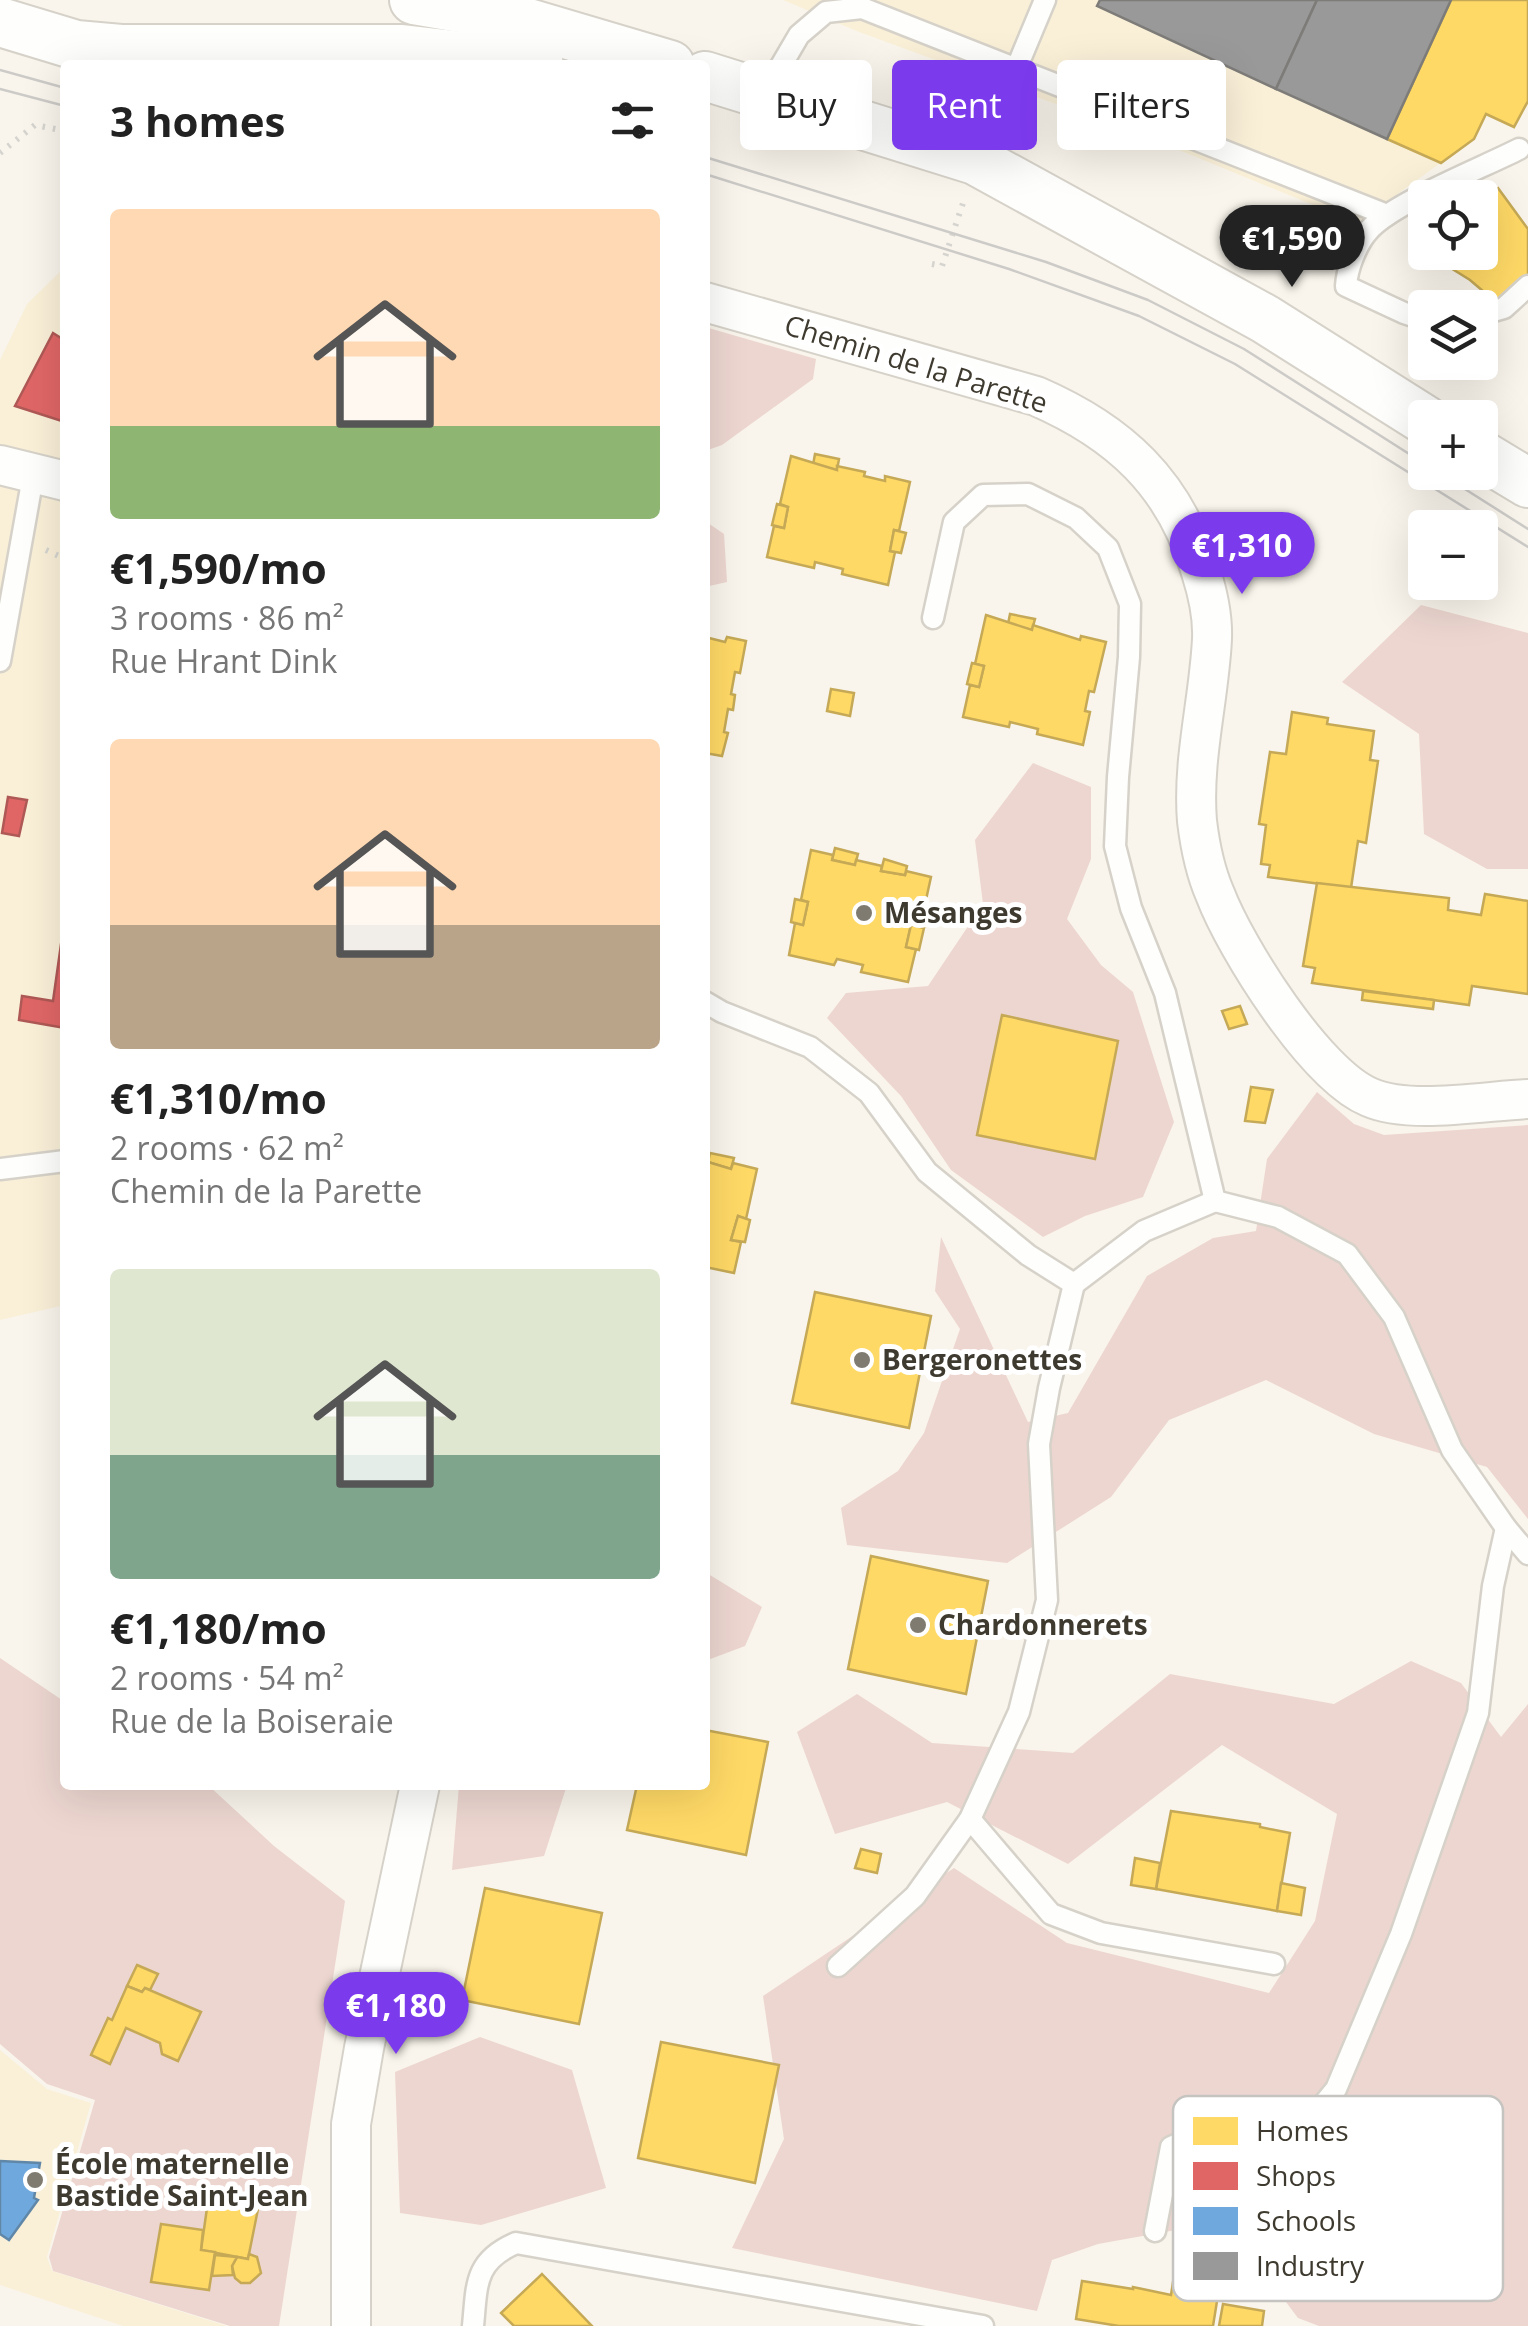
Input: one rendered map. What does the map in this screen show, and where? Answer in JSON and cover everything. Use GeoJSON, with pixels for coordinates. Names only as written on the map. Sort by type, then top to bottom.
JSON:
{"type":"FeatureCollection","features":[{"type":"Feature","properties":{"kind":"street"},"geometry":{"type":"LineString","coordinates":[[414,0],[501,15],[610,56],[637,60]]}},
{"type":"Feature","properties":{"kind":"street"},"geometry":{"type":"LineString","coordinates":[[0,22],[76,46],[402,48],[498,60]]}},
{"type":"Feature","properties":{"kind":"street"},"geometry":{"type":"LineString","coordinates":[[710,78],[740,87]]}},
{"type":"Feature","properties":{"kind":"street"},"geometry":{"type":"LineString","coordinates":[[710,111],[959,204],[1114,234]]}},
{"type":"Feature","properties":{"kind":"street"},"geometry":{"type":"LineString","coordinates":[[872,128],[976,160],[1265,319],[1408,409]]}},
{"type":"Feature","properties":{"kind":"street","name":"Chemin de la Parette"},"geometry":{"type":"LineString","coordinates":[[710,303],[1036,396],[1102,430],[1132,454],[1178,513],[1194,547],[1208,593],[1212,639],[1196,775],[1197,820],[1204,864],[1216,898],[1240,944],[1320,1058],[1343,1081],[1370,1098],[1400,1104],[1528,1099]]}},
{"type":"Feature","properties":{"kind":"street"},"geometry":{"type":"LineString","coordinates":[[1498,465],[1528,483]]}},
{"type":"Feature","properties":{"kind":"street"},"geometry":{"type":"LineString","coordinates":[[351,2326],[351,2124],[419,1790]]}},
{"type":"Feature","properties":{"kind":"lane"},"geometry":{"type":"LineString","coordinates":[[1020,60],[1045,0]]}},
{"type":"Feature","properties":{"kind":"lane"},"geometry":{"type":"LineString","coordinates":[[784,60],[799,35],[828,6],[862,8],[999,60]]}},
{"type":"Feature","properties":{"kind":"lane"},"geometry":{"type":"LineString","coordinates":[[1037,75],[1387,214]]}},
{"type":"Feature","properties":{"kind":"lane"},"geometry":{"type":"LineString","coordinates":[[1408,315],[1346,286],[1346,273],[1367,231],[1387,214],[1519,149]]}},
{"type":"Feature","properties":{"kind":"lane"},"geometry":{"type":"LineString","coordinates":[[1498,310],[1528,286]]}},
{"type":"Feature","properties":{"kind":"lane"},"geometry":{"type":"LineString","coordinates":[[0,662],[9,560],[33,472]]}},
{"type":"Feature","properties":{"kind":"lane"},"geometry":{"type":"LineString","coordinates":[[933,618],[954,522],[982,495],[1028,494],[1076,518],[1108,548],[1130,604],[1130,657],[1115,846],[1131,908],[1165,993],[1215,1201]]}},
{"type":"Feature","properties":{"kind":"lane"},"geometry":{"type":"LineString","coordinates":[[710,1005],[810,1046],[869,1093],[927,1172],[1028,1255],[1074,1284]]}},
{"type":"Feature","properties":{"kind":"lane"},"geometry":{"type":"LineString","coordinates":[[0,1169],[60,1162]]}},
{"type":"Feature","properties":{"kind":"lane"},"geometry":{"type":"LineString","coordinates":[[838,1966],[915,1896],[970,1819],[1019,1712],[1047,1600],[1039,1444],[1048,1388],[1074,1284],[1144,1231],[1215,1201],[1278,1217],[1347,1254],[1394,1316],[1452,1450],[1528,1554]]}},
{"type":"Feature","properties":{"kind":"lane"},"geometry":{"type":"LineString","coordinates":[[1330,2096],[1401,1934],[1478,1713],[1494,1586],[1506,1528]]}},
{"type":"Feature","properties":{"kind":"lane"},"geometry":{"type":"LineString","coordinates":[[970,1819],[1051,1914],[1101,1933],[1274,1964]]}},
{"type":"Feature","properties":{"kind":"lane"},"geometry":{"type":"LineString","coordinates":[[1155,2232],[1173,2146]]}},
{"type":"Feature","properties":{"kind":"lane"},"geometry":{"type":"LineString","coordinates":[[473,2326],[482,2266],[495,2252],[516,2242],[983,2326]]}},
{"type":"Feature","properties":{"kind":"path"},"geometry":{"type":"LineString","coordinates":[[0,153],[35,124],[60,130]]}},
{"type":"Feature","properties":{"kind":"path"},"geometry":{"type":"LineString","coordinates":[[932,264],[942,266],[959,204]]}},
{"type":"Feature","properties":{"kind":"shaded area"},"geometry":{"type":"Polygon","coordinates":[[[783,0],[1528,0],[1528,101],[1514,127],[1486,115],[1474,139],[1417,180],[1408,180],[1408,186],[1357,223],[1179,150],[1226,150],[1226,60],[1057,60],[1057,104],[1037,97],[1037,60],[936,60],[783,0]]]}},
{"type":"Feature","properties":{"kind":"shaded area"},"geometry":{"type":"Polygon","coordinates":[[[60,272],[60,1306],[0,1320],[0,360],[27,304],[60,272]]]}},
{"type":"Feature","properties":{"kind":"shaded area"},"geometry":{"type":"Polygon","coordinates":[[[710,328],[816,359],[813,379],[722,445],[710,449],[710,328]]]}},
{"type":"Feature","properties":{"kind":"shaded area"},"geometry":{"type":"Polygon","coordinates":[[[710,524],[724,534],[727,582],[710,586],[710,524]]]}},
{"type":"Feature","properties":{"kind":"shaded area"},"geometry":{"type":"Polygon","coordinates":[[[1421,605],[1528,633],[1528,869],[1487,869],[1424,834],[1419,734],[1342,682],[1421,605]]]}},
{"type":"Feature","properties":{"kind":"shaded area"},"geometry":{"type":"Polygon","coordinates":[[[1033,763],[1091,787],[1091,859],[1067,919],[1101,965],[1133,992],[1174,1122],[1143,1197],[1085,1216],[1043,1237],[951,1170],[901,1096],[827,1018],[846,993],[928,986],[983,904],[975,840],[1033,763]]]}},
{"type":"Feature","properties":{"kind":"shaded area"},"geometry":{"type":"Polygon","coordinates":[[[1317,1092],[1354,1124],[1384,1135],[1528,1125],[1528,1519],[1487,1467],[1374,1434],[1266,1380],[1169,1420],[1111,1497],[1007,1563],[847,1545],[841,1508],[898,1471],[924,1433],[960,1329],[935,1291],[941,1237],[1028,1422],[1068,1413],[1147,1276],[1213,1238],[1256,1231],[1267,1159],[1317,1092]]]}},
{"type":"Feature","properties":{"kind":"shaded area"},"geometry":{"type":"Polygon","coordinates":[[[710,1575],[762,1607],[745,1646],[710,1659],[710,1575]]]}},
{"type":"Feature","properties":{"kind":"shaded area"},"geometry":{"type":"Polygon","coordinates":[[[0,1658],[60,1699],[60,1790],[213,1790],[274,1846],[345,1901],[279,2326],[230,2326],[53,2271],[49,2257],[95,2100],[47,2084],[0,2044],[0,1658]]]}},
{"type":"Feature","properties":{"kind":"shaded area"},"geometry":{"type":"Polygon","coordinates":[[[1411,1661],[1461,1683],[1501,1737],[1528,1704],[1528,2326],[1319,2326],[1298,2318],[1285,2301],[1503,2301],[1503,2096],[1173,2096],[1173,2231],[1098,2244],[1052,2260],[1037,2311],[732,2248],[784,2139],[763,1996],[954,1868],[1067,1943],[1269,1993],[1315,1921],[1337,1814],[1222,1745],[1068,1864],[947,1802],[835,1834],[797,1732],[857,1694],[932,1743],[1073,1753],[1170,1674],[1334,1704],[1411,1661]]]}},
{"type":"Feature","properties":{"kind":"shaded area"},"geometry":{"type":"Polygon","coordinates":[[[459,1790],[565,1790],[544,1856],[452,1870],[459,1790]]]}},
{"type":"Feature","properties":{"kind":"shaded area"},"geometry":{"type":"Polygon","coordinates":[[[480,2037],[572,2070],[606,2188],[481,2225],[400,2213],[395,2072],[480,2037]]]}},
{"type":"Feature","properties":{"kind":"shaded area","name":"École maternelle Bastide Saint-Jean"},"geometry":{"type":"Polygon","coordinates":[[[0,2050],[47,2089],[91,2103],[47,2257],[52,2271],[227,2326],[123,2326],[0,2285],[0,2050]]]}},
{"type":"Feature","properties":{"kind":"building: Homes"},"geometry":{"type":"Polygon","coordinates":[[[1451,0],[1528,0],[1528,101],[1514,127],[1486,114],[1474,139],[1441,163],[1387,139],[1451,0]]]}},
{"type":"Feature","properties":{"kind":"building: Homes"},"geometry":{"type":"Polygon","coordinates":[[[1498,188],[1528,229],[1528,277],[1498,302],[1498,290],[1482,290],[1454,270],[1498,270],[1498,188]]]}},
{"type":"Feature","properties":{"kind":"building: Homes"},"geometry":{"type":"Polygon","coordinates":[[[815,454],[839,459],[837,470],[813,465],[815,454]]]}},
{"type":"Feature","properties":{"kind":"building: Homes"},"geometry":{"type":"Polygon","coordinates":[[[791,456],[837,470],[837,466],[865,472],[864,476],[885,481],[885,476],[910,482],[899,531],[894,530],[890,551],[895,552],[888,585],[842,574],[843,569],[815,562],[814,568],[767,557],[774,526],[784,528],[788,507],[780,504],[791,456]]]}},
{"type":"Feature","properties":{"kind":"building: Homes"},"geometry":{"type":"Polygon","coordinates":[[[777,504],[788,507],[784,528],[772,525],[777,504]]]}},
{"type":"Feature","properties":{"kind":"building: Homes"},"geometry":{"type":"Polygon","coordinates":[[[894,530],[906,533],[901,553],[890,551],[894,530]]]}},
{"type":"Feature","properties":{"kind":"building: Homes"},"geometry":{"type":"Polygon","coordinates":[[[1010,614],[1035,619],[1032,630],[1008,624],[1010,614]]]}},
{"type":"Feature","properties":{"kind":"building: Homes"},"geometry":{"type":"Polygon","coordinates":[[[986,615],[1032,630],[1033,625],[1080,640],[1081,636],[1106,642],[1094,692],[1089,691],[1085,711],[1090,712],[1083,745],[1037,734],[1038,729],[1010,722],[1009,727],[963,717],[970,685],[979,687],[984,666],[975,664],[986,615]]]}},
{"type":"Feature","properties":{"kind":"building: Homes"},"geometry":{"type":"Polygon","coordinates":[[[727,637],[746,641],[740,673],[735,672],[733,710],[728,709],[724,732],[728,733],[722,756],[710,754],[710,638],[725,642],[727,637]]]}},
{"type":"Feature","properties":{"kind":"building: Homes"},"geometry":{"type":"Polygon","coordinates":[[[972,663],[984,666],[979,687],[967,684],[972,663]]]}},
{"type":"Feature","properties":{"kind":"building: Homes"},"geometry":{"type":"Polygon","coordinates":[[[831,689],[854,693],[850,716],[827,711],[831,689]]]}},
{"type":"Feature","properties":{"kind":"building: Homes"},"geometry":{"type":"Polygon","coordinates":[[[1292,712],[1328,718],[1327,724],[1374,731],[1370,760],[1378,761],[1366,843],[1358,841],[1351,888],[1268,877],[1270,865],[1261,864],[1266,825],[1259,824],[1270,752],[1286,754],[1292,712]]]}},
{"type":"Feature","properties":{"kind":"building: Homes"},"geometry":{"type":"Polygon","coordinates":[[[835,848],[858,854],[855,865],[832,860],[835,848]]]}},
{"type":"Feature","properties":{"kind":"building: Homes","name":"Mésanges"},"geometry":{"type":"Polygon","coordinates":[[[811,850],[833,855],[832,860],[855,865],[856,860],[882,866],[881,871],[931,877],[920,927],[911,925],[906,947],[916,949],[908,982],[861,972],[863,965],[837,959],[834,965],[789,955],[795,923],[803,925],[808,902],[801,900],[811,850]]]}},
{"type":"Feature","properties":{"kind":"building: Homes"},"geometry":{"type":"Polygon","coordinates":[[[884,859],[907,866],[905,875],[881,871],[884,859]]]}},
{"type":"Feature","properties":{"kind":"building: Homes"},"geometry":{"type":"Polygon","coordinates":[[[1317,883],[1449,898],[1448,910],[1481,915],[1485,894],[1528,901],[1528,994],[1472,986],[1469,1005],[1312,983],[1315,968],[1303,966],[1317,883]]]}},
{"type":"Feature","properties":{"kind":"building: Homes"},"geometry":{"type":"Polygon","coordinates":[[[795,899],[808,902],[803,925],[791,922],[795,899]]]}},
{"type":"Feature","properties":{"kind":"building: Homes"},"geometry":{"type":"Polygon","coordinates":[[[911,925],[924,928],[919,950],[906,947],[911,925]]]}},
{"type":"Feature","properties":{"kind":"building: Homes"},"geometry":{"type":"Polygon","coordinates":[[[1363,991],[1434,1000],[1433,1009],[1362,1000],[1363,991]]]}},
{"type":"Feature","properties":{"kind":"building: Homes"},"geometry":{"type":"Polygon","coordinates":[[[1240,1006],[1247,1024],[1229,1029],[1222,1011],[1240,1006]]]}},
{"type":"Feature","properties":{"kind":"building: Homes"},"geometry":{"type":"Polygon","coordinates":[[[1002,1015],[1118,1041],[1095,1159],[977,1135],[1002,1015]]]}},
{"type":"Feature","properties":{"kind":"building: Homes"},"geometry":{"type":"Polygon","coordinates":[[[1251,1087],[1273,1090],[1265,1123],[1245,1121],[1251,1087]]]}},
{"type":"Feature","properties":{"kind":"building: Homes"},"geometry":{"type":"Polygon","coordinates":[[[710,1153],[734,1158],[731,1169],[710,1163],[710,1153]]]}},
{"type":"Feature","properties":{"kind":"building: Homes"},"geometry":{"type":"Polygon","coordinates":[[[710,1163],[731,1169],[733,1163],[757,1169],[746,1219],[738,1216],[731,1240],[741,1242],[734,1273],[710,1268],[710,1163]]]}},
{"type":"Feature","properties":{"kind":"building: Homes"},"geometry":{"type":"Polygon","coordinates":[[[738,1216],[750,1220],[745,1242],[731,1240],[738,1216]]]}},
{"type":"Feature","properties":{"kind":"building: Homes","name":"Bergeronettes"},"geometry":{"type":"Polygon","coordinates":[[[815,1292],[931,1316],[909,1428],[792,1403],[815,1292]]]}},
{"type":"Feature","properties":{"kind":"building: Homes","name":"Chardonnerets"},"geometry":{"type":"Polygon","coordinates":[[[871,1556],[988,1581],[966,1694],[848,1669],[871,1556]]]}},
{"type":"Feature","properties":{"kind":"building: Homes"},"geometry":{"type":"Polygon","coordinates":[[[710,1731],[768,1742],[746,1855],[627,1830],[636,1790],[710,1790],[710,1731]]]}},
{"type":"Feature","properties":{"kind":"building: Homes"},"geometry":{"type":"Polygon","coordinates":[[[1171,1811],[1260,1824],[1290,1833],[1277,1911],[1156,1889],[1171,1811]]]}},
{"type":"Feature","properties":{"kind":"building: Homes"},"geometry":{"type":"Polygon","coordinates":[[[861,1849],[881,1854],[877,1873],[855,1868],[861,1849]]]}},
{"type":"Feature","properties":{"kind":"building: Homes"},"geometry":{"type":"Polygon","coordinates":[[[1135,1858],[1160,1863],[1156,1889],[1131,1885],[1135,1858]]]}},
{"type":"Feature","properties":{"kind":"building: Homes"},"geometry":{"type":"Polygon","coordinates":[[[1281,1883],[1305,1888],[1301,1915],[1277,1911],[1281,1883]]]}},
{"type":"Feature","properties":{"kind":"building: Homes"},"geometry":{"type":"Polygon","coordinates":[[[485,1888],[602,1913],[579,2024],[462,2000],[485,1888]]]}},
{"type":"Feature","properties":{"kind":"building: Homes"},"geometry":{"type":"Polygon","coordinates":[[[137,1965],[158,1974],[150,1990],[145,1988],[142,1992],[127,1986],[137,1965]]]}},
{"type":"Feature","properties":{"kind":"building: Homes"},"geometry":{"type":"Polygon","coordinates":[[[127,1986],[142,1992],[145,1988],[201,2012],[178,2061],[162,2054],[160,2043],[126,2028],[110,2064],[91,2055],[127,1986]]]}},
{"type":"Feature","properties":{"kind":"building: Homes"},"geometry":{"type":"Polygon","coordinates":[[[661,2042],[779,2065],[755,2183],[638,2158],[661,2042]]]}},
{"type":"Feature","properties":{"kind":"building: Homes"},"geometry":{"type":"Polygon","coordinates":[[[208,2201],[258,2209],[248,2259],[201,2250],[208,2201]]]}},
{"type":"Feature","properties":{"kind":"building: Homes"},"geometry":{"type":"Polygon","coordinates":[[[161,2224],[203,2230],[201,2250],[215,2252],[209,2290],[151,2282],[161,2224]]]}},
{"type":"Feature","properties":{"kind":"building: Homes"},"geometry":{"type":"Polygon","coordinates":[[[249,2254],[257,2257],[261,2273],[250,2283],[241,2283],[232,2266],[237,2257],[248,2259],[249,2254]]]}},
{"type":"Feature","properties":{"kind":"building: Homes"},"geometry":{"type":"Polygon","coordinates":[[[215,2255],[237,2257],[233,2275],[212,2276],[215,2255]]]}},
{"type":"Feature","properties":{"kind":"building: Homes"},"geometry":{"type":"Polygon","coordinates":[[[542,2274],[592,2326],[514,2326],[501,2313],[542,2274]]]}},
{"type":"Feature","properties":{"kind":"building: Homes"},"geometry":{"type":"Polygon","coordinates":[[[1082,2281],[1171,2295],[1173,2282],[1173,2301],[1217,2301],[1213,2326],[1119,2326],[1076,2319],[1082,2281]]]}},
{"type":"Feature","properties":{"kind":"building: Homes"},"geometry":{"type":"Polygon","coordinates":[[[1223,2304],[1264,2311],[1262,2326],[1219,2326],[1223,2304]]]}},
{"type":"Feature","properties":{"kind":"building: Shops"},"geometry":{"type":"Polygon","coordinates":[[[53,333],[60,337],[60,420],[15,406],[53,333]]]}},
{"type":"Feature","properties":{"kind":"building: Shops"},"geometry":{"type":"Polygon","coordinates":[[[8,797],[27,800],[19,836],[2,833],[8,797]]]}},
{"type":"Feature","properties":{"kind":"building: Shops"},"geometry":{"type":"Polygon","coordinates":[[[60,951],[60,1027],[19,1020],[22,996],[53,1001],[60,951]]]}},
{"type":"Feature","properties":{"kind":"building: Schools"},"geometry":{"type":"Polygon","coordinates":[[[0,2161],[40,2163],[34,2198],[38,2200],[9,2240],[0,2234],[0,2161]]]}},
{"type":"Feature","properties":{"kind":"building: Industry"},"geometry":{"type":"Polygon","coordinates":[[[1100,0],[1317,0],[1276,89],[1226,66],[1226,60],[1213,60],[1097,6],[1100,0]]]}},
{"type":"Feature","properties":{"kind":"building: Industry"},"geometry":{"type":"Polygon","coordinates":[[[1317,0],[1451,0],[1387,139],[1276,89],[1317,0]]]}},
{"type":"Feature","properties":{"kind":"tram line"},"geometry":{"type":"LineString","coordinates":[[0,70],[60,87]]}},
{"type":"Feature","properties":{"kind":"tram line"},"geometry":{"type":"LineString","coordinates":[[0,89],[60,105]]}},
{"type":"Feature","properties":{"kind":"tram line"},"geometry":{"type":"LineString","coordinates":[[710,159],[1046,262],[1148,300],[1244,349],[1408,453]]}},
{"type":"Feature","properties":{"kind":"tram line"},"geometry":{"type":"LineString","coordinates":[[710,176],[1009,269],[1139,316],[1235,364],[1528,547]]}},
{"type":"Feature","properties":{"kind":"tram line"},"geometry":{"type":"LineString","coordinates":[[1466,490],[1528,529]]}},
{"type":"Feature","properties":{"kind":"place","name":"Mésanges"},"geometry":{"type":"Point","coordinates":[864,913]}},
{"type":"Feature","properties":{"kind":"place","name":"Bergeronettes"},"geometry":{"type":"Point","coordinates":[862,1360]}},
{"type":"Feature","properties":{"kind":"place","name":"Chardonnerets"},"geometry":{"type":"Point","coordinates":[918,1625]}},
{"type":"Feature","properties":{"kind":"place","name":"École maternelle Bastide Saint-Jean"},"geometry":{"type":"Point","coordinates":[35,2180]}}]}
